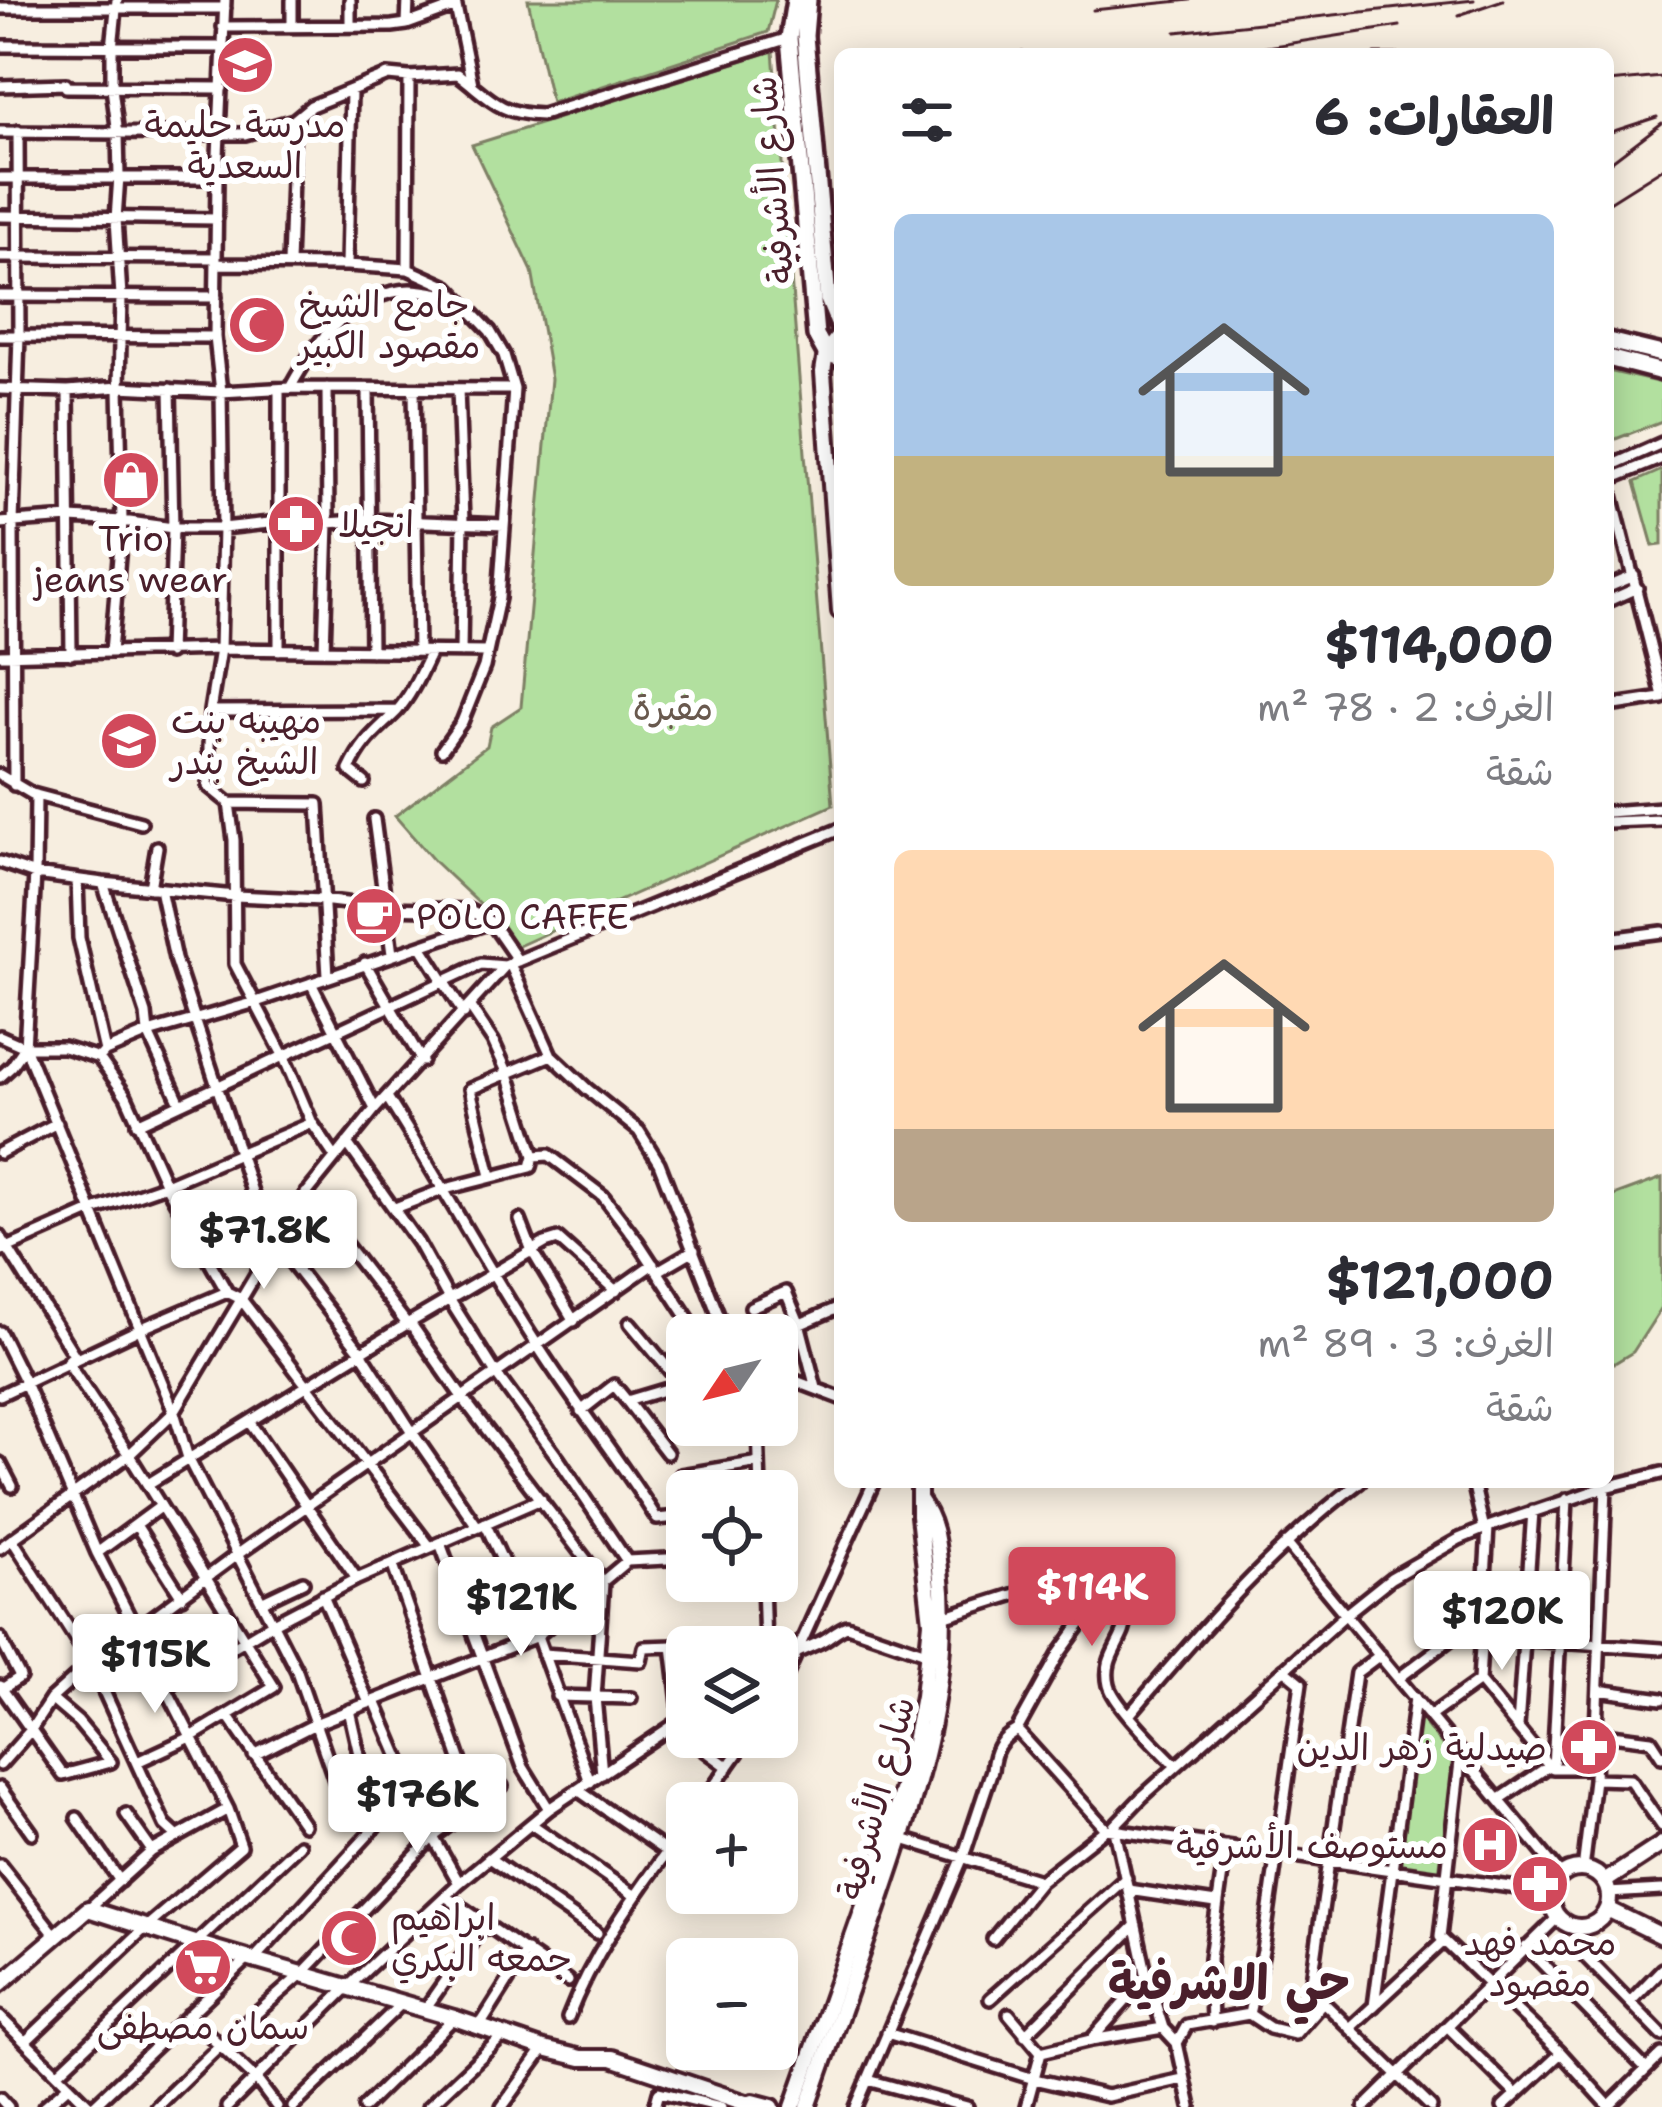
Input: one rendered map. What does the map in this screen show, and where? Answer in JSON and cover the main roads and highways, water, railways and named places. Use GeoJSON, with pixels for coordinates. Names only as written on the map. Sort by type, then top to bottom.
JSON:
{"type":"FeatureCollection","features":[{"type":"Feature","properties":{"kind":"main road","name":"شارع الأشرفية"},"geometry":{"type":"LineString","coordinates":[[795,0],[789,38],[816,335],[833,355]]}},
{"type":"Feature","properties":{"kind":"main road","name":"شارع الأشرفية"},"geometry":{"type":"LineString","coordinates":[[808,0],[805,36],[828,299],[834,315]]}},
{"type":"Feature","properties":{"kind":"main road"},"geometry":{"type":"LineString","coordinates":[[1614,342],[1662,353]]}},
{"type":"Feature","properties":{"kind":"main road"},"geometry":{"type":"LineString","coordinates":[[1614,360],[1662,372]]}},
{"type":"Feature","properties":{"kind":"railway"},"geometry":{"type":"LineString","coordinates":[[1093,10],[1190,0]]}},
{"type":"Feature","properties":{"kind":"railway"},"geometry":{"type":"LineString","coordinates":[[1176,32],[1474,0]]}},
{"type":"Feature","properties":{"kind":"railway"},"geometry":{"type":"LineString","coordinates":[[1459,15],[1503,0]]}},
{"type":"Feature","properties":{"kind":"railway"},"geometry":{"type":"LineString","coordinates":[[1260,48],[1400,26]]}},
{"type":"Feature","properties":{"kind":"railway"},"geometry":{"type":"LineString","coordinates":[[1614,81],[1662,77]]}},
{"type":"Feature","properties":{"kind":"railway"},"geometry":{"type":"LineString","coordinates":[[1614,131],[1657,117]]}},
{"type":"Feature","properties":{"kind":"railway"},"geometry":{"type":"LineString","coordinates":[[1614,159],[1662,123]]}},
{"type":"Feature","properties":{"kind":"railway"},"geometry":{"type":"LineString","coordinates":[[1614,199],[1662,169]]}},
{"type":"Feature","properties":{"kind":"place","name":"مدرسة حليمة السعدية"},"geometry":{"type":"Point","coordinates":[245,65]}},
{"type":"Feature","properties":{"kind":"place","name":"جامع الشيخ مقصود الكبير"},"geometry":{"type":"Point","coordinates":[257,325]}},
{"type":"Feature","properties":{"kind":"place","name":"Trio jeans wear"},"geometry":{"type":"Point","coordinates":[131,480]}},
{"type":"Feature","properties":{"kind":"place","name":"انجيلا"},"geometry":{"type":"Point","coordinates":[296,524]}},
{"type":"Feature","properties":{"kind":"place","name":"مهيبه بنت الشيخ بندر"},"geometry":{"type":"Point","coordinates":[129,741]}},
{"type":"Feature","properties":{"kind":"place","name":"POLO CAFFE"},"geometry":{"type":"Point","coordinates":[374,916]}},
{"type":"Feature","properties":{"kind":"place","name":"صيدلية زهر الدين"},"geometry":{"type":"Point","coordinates":[1589,1747]}},
{"type":"Feature","properties":{"kind":"place","name":"مستوصف الأشرفية"},"geometry":{"type":"Point","coordinates":[1490,1845]}},
{"type":"Feature","properties":{"kind":"place","name":"محمد فهد مقصود"},"geometry":{"type":"Point","coordinates":[1540,1884]}},
{"type":"Feature","properties":{"kind":"place","name":"ابراهيم جمعه البكري"},"geometry":{"type":"Point","coordinates":[349,1938]}},
{"type":"Feature","properties":{"kind":"place","name":"سمان مصطفى"},"geometry":{"type":"Point","coordinates":[203,1967]}},
{"type":"Feature","properties":{"kind":"district","name":"حي الاشرفية"},"geometry":{"type":"Point","coordinates":[1229,1982]}},
{"type":"Feature","properties":{"kind":"park label","name":"مقبرة"},"geometry":{"type":"Point","coordinates":[673,707]}}]}
